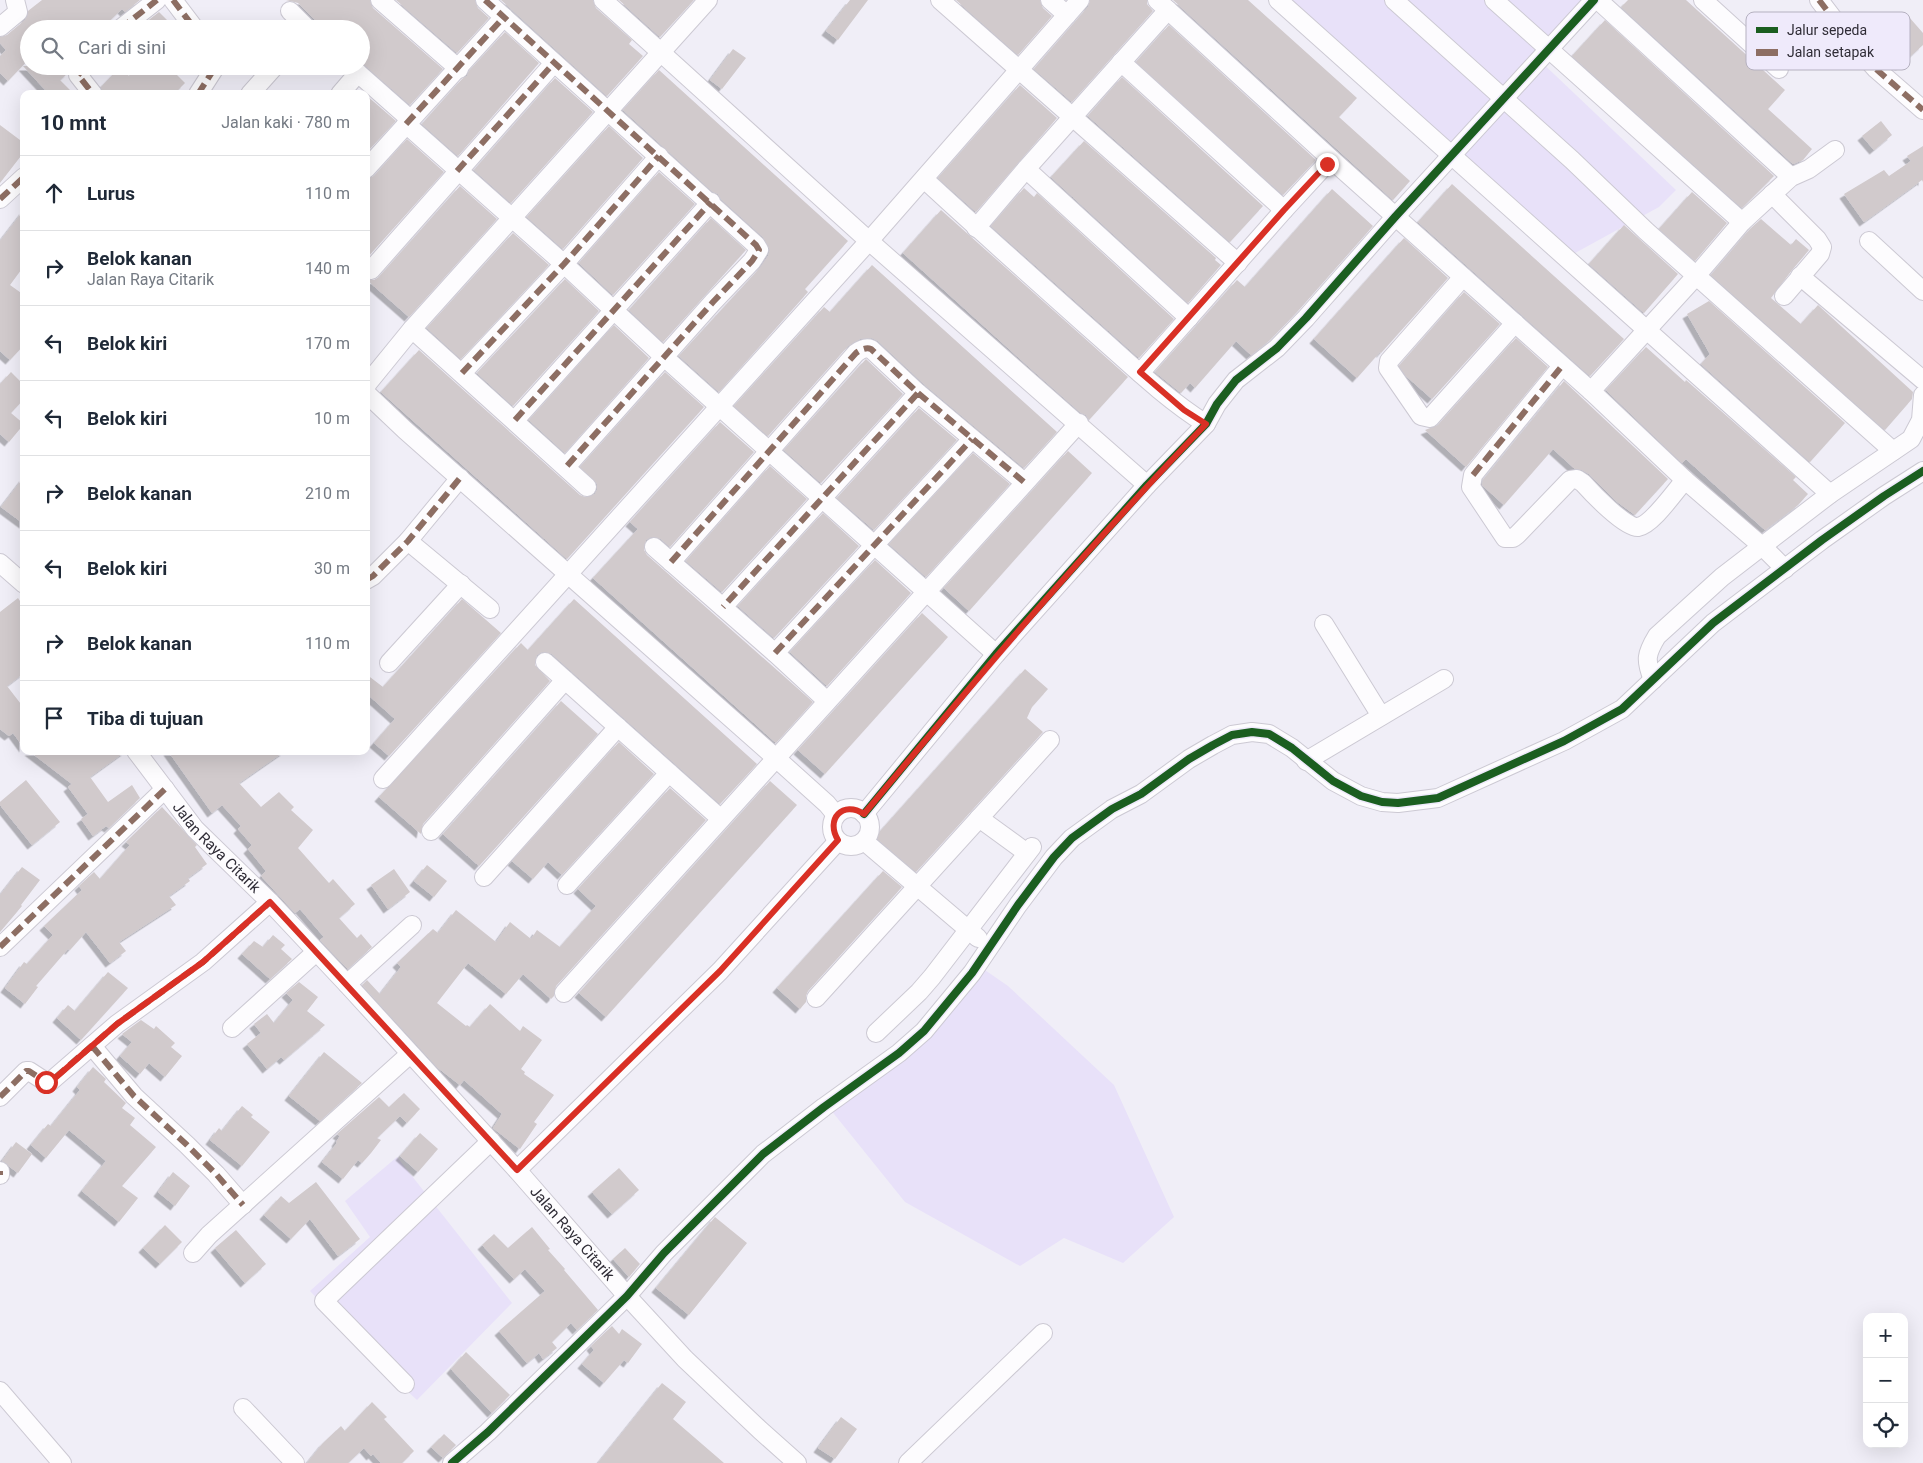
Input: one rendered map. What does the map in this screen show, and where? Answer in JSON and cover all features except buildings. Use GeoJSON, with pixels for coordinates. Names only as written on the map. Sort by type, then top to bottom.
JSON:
{"type":"FeatureCollection","features":[{"type":"Feature","properties":{"kind":"street"},"geometry":{"type":"LineString","coordinates":[[0,27],[18,12],[15,0]]}},
{"type":"Feature","properties":{"kind":"street"},"geometry":{"type":"LineString","coordinates":[[131,20],[157,0]]}},
{"type":"Feature","properties":{"kind":"street"},"geometry":{"type":"LineString","coordinates":[[173,0],[188,20]]}},
{"type":"Feature","properties":{"kind":"street"},"geometry":{"type":"LineString","coordinates":[[380,0],[459,69]]}},
{"type":"Feature","properties":{"kind":"street"},"geometry":{"type":"LineString","coordinates":[[485,0],[711,202],[759,250],[752,261],[566,467]]}},
{"type":"Feature","properties":{"kind":"street"},"geometry":{"type":"LineString","coordinates":[[603,0],[662,51],[869,240],[1147,485]]}},
{"type":"Feature","properties":{"kind":"street"},"geometry":{"type":"LineString","coordinates":[[370,381],[412,329],[708,0]]}},
{"type":"Feature","properties":{"kind":"street"},"geometry":{"type":"LineString","coordinates":[[940,0],[1238,263]]}},
{"type":"Feature","properties":{"kind":"street"},"geometry":{"type":"LineString","coordinates":[[1050,0],[1066,15]]}},
{"type":"Feature","properties":{"kind":"street"},"geometry":{"type":"LineString","coordinates":[[382,779],[869,240],[1018,68],[1080,0]]}},
{"type":"Feature","properties":{"kind":"street"},"geometry":{"type":"LineString","coordinates":[[1278,0],[1830,494]]}},
{"type":"Feature","properties":{"kind":"street"},"geometry":{"type":"LineString","coordinates":[[1394,0],[1504,98],[1646,231],[1893,451]]}},
{"type":"Feature","properties":{"kind":"street"},"geometry":{"type":"LineString","coordinates":[[1494,0],[1742,222]]}},
{"type":"Feature","properties":{"kind":"street"},"geometry":{"type":"LineString","coordinates":[[864,814],[996,654],[1147,485],[1206,424],[1217,404],[1236,380],[1277,348],[1306,318],[1452,154],[1596,0],[1791,177]]}},
{"type":"Feature","properties":{"kind":"street"},"geometry":{"type":"LineString","coordinates":[[1703,0],[1746,39]]}},
{"type":"Feature","properties":{"kind":"street"},"geometry":{"type":"LineString","coordinates":[[976,228],[1120,62],[1162,5],[1591,392],[1684,480],[1763,547],[1785,569]]}},
{"type":"Feature","properties":{"kind":"street"},"geometry":{"type":"LineString","coordinates":[[290,11],[299,20]]}},
{"type":"Feature","properties":{"kind":"street"},"geometry":{"type":"LineString","coordinates":[[370,165],[459,69],[504,17]]}},
{"type":"Feature","properties":{"kind":"street"},"geometry":{"type":"LineString","coordinates":[[1120,62],[1284,210]]}},
{"type":"Feature","properties":{"kind":"street"},"geometry":{"type":"LineString","coordinates":[[371,270],[554,63]]}},
{"type":"Feature","properties":{"kind":"street"},"geometry":{"type":"LineString","coordinates":[[1877,70],[1923,110]]}},
{"type":"Feature","properties":{"kind":"street"},"geometry":{"type":"LineString","coordinates":[[78,75],[90,90]]}},
{"type":"Feature","properties":{"kind":"street"},"geometry":{"type":"LineString","coordinates":[[201,90],[210,75]]}},
{"type":"Feature","properties":{"kind":"street"},"geometry":{"type":"LineString","coordinates":[[254,90],[267,75]]}},
{"type":"Feature","properties":{"kind":"street"},"geometry":{"type":"LineString","coordinates":[[342,90],[351,75]]}},
{"type":"Feature","properties":{"kind":"street"},"geometry":{"type":"LineString","coordinates":[[359,75],[457,171],[564,264],[664,357],[824,498],[874,546],[996,654]]}},
{"type":"Feature","properties":{"kind":"street"},"geometry":{"type":"LineString","coordinates":[[1591,392],[1742,222],[1791,177],[1809,169],[1835,150]]}},
{"type":"Feature","properties":{"kind":"street"},"geometry":{"type":"LineString","coordinates":[[462,373],[564,264],[659,156]]}},
{"type":"Feature","properties":{"kind":"street"},"geometry":{"type":"LineString","coordinates":[[1140,372],[1331,159]]}},
{"type":"Feature","properties":{"kind":"street"},"geometry":{"type":"LineString","coordinates":[[1026,169],[1189,318]]}},
{"type":"Feature","properties":{"kind":"street"},"geometry":{"type":"LineString","coordinates":[[924,178],[976,228],[1140,372],[1184,410],[1206,424]]}},
{"type":"Feature","properties":{"kind":"street"},"geometry":{"type":"LineString","coordinates":[[0,199],[20,181]]}},
{"type":"Feature","properties":{"kind":"street"},"geometry":{"type":"LineString","coordinates":[[1772,194],[1817,239],[1822,247],[1820,254],[1784,296]]}},
{"type":"Feature","properties":{"kind":"street"},"geometry":{"type":"LineString","coordinates":[[515,420],[711,202]]}},
{"type":"Feature","properties":{"kind":"street"},"geometry":{"type":"LineString","coordinates":[[1869,242],[1923,291]]}},
{"type":"Feature","properties":{"kind":"street"},"geometry":{"type":"LineString","coordinates":[[1463,276],[1390,361],[1388,368],[1422,416],[1430,418],[1515,323]]}},
{"type":"Feature","properties":{"kind":"street"},"geometry":{"type":"LineString","coordinates":[[1800,276],[1923,380]]}},
{"type":"Feature","properties":{"kind":"street"},"geometry":{"type":"LineString","coordinates":[[412,329],[587,487]]}},
{"type":"Feature","properties":{"kind":"street"},"geometry":{"type":"LineString","coordinates":[[672,562],[860,350],[868,348],[1024,482]]}},
{"type":"Feature","properties":{"kind":"street"},"geometry":{"type":"LineString","coordinates":[[1562,366],[1473,475],[1471,481],[1471,487],[1506,538],[1509,539],[1517,535],[1570,480],[1577,479],[1583,483],[1628,524],[1639,527],[1659,512],[1684,480]]}},
{"type":"Feature","properties":{"kind":"street"},"geometry":{"type":"LineString","coordinates":[[723,607],[824,498],[918,392]]}},
{"type":"Feature","properties":{"kind":"street"},"geometry":{"type":"LineString","coordinates":[[1653,680],[1646,659],[1657,636],[1722,577],[1830,494],[1912,439],[1921,420],[1923,395]]}},
{"type":"Feature","properties":{"kind":"street"},"geometry":{"type":"LineString","coordinates":[[370,397],[567,574],[777,758],[827,804],[836,816]]}},
{"type":"Feature","properties":{"kind":"street"},"geometry":{"type":"LineString","coordinates":[[564,994],[1024,482],[1079,424]]}},
{"type":"Feature","properties":{"kind":"street"},"geometry":{"type":"LineString","coordinates":[[775,653],[972,438]]}},
{"type":"Feature","properties":{"kind":"street"},"geometry":{"type":"LineString","coordinates":[[452,1463],[488,1432],[628,1296],[681,1235],[763,1154],[899,1053],[924,1031],[949,1002],[1054,857],[1072,838],[1112,809],[1141,794],[1189,759],[1232,736],[1252,732],[1269,734],[1292,748],[1333,781],[1368,798],[1398,804],[1438,798],[1564,741],[1622,709],[1713,623],[1884,496],[1923,471]]}},
{"type":"Feature","properties":{"kind":"street"},"geometry":{"type":"LineString","coordinates":[[370,578],[408,541],[460,478]]}},
{"type":"Feature","properties":{"kind":"street"},"geometry":{"type":"LineString","coordinates":[[408,541],[490,609]]}},
{"type":"Feature","properties":{"kind":"street"},"geometry":{"type":"LineString","coordinates":[[654,547],[827,701]]}},
{"type":"Feature","properties":{"kind":"street"},"geometry":{"type":"LineString","coordinates":[[389,664],[461,584]]}},
{"type":"Feature","properties":{"kind":"street"},"geometry":{"type":"LineString","coordinates":[[1324,624],[1381,716]]}},
{"type":"Feature","properties":{"kind":"street"},"geometry":{"type":"LineString","coordinates":[[545,662],[721,819]]}},
{"type":"Feature","properties":{"kind":"street"},"geometry":{"type":"LineString","coordinates":[[1306,760],[1444,679]]}},
{"type":"Feature","properties":{"kind":"street"},"geometry":{"type":"LineString","coordinates":[[431,831],[565,680]]}},
{"type":"Feature","properties":{"kind":"street"},"geometry":{"type":"LineString","coordinates":[[484,877],[618,727]]}},
{"type":"Feature","properties":{"kind":"street"},"geometry":{"type":"LineString","coordinates":[[816,998],[1050,740]]}},
{"type":"Feature","properties":{"kind":"street","name":"Jalan Raya Citarik"},"geometry":{"type":"LineString","coordinates":[[139,755],[195,829],[270,902],[347,984],[491,1141],[685,1358],[797,1463]]}},
{"type":"Feature","properties":{"kind":"street"},"geometry":{"type":"LineString","coordinates":[[567,885],[669,773]]}},
{"type":"Feature","properties":{"kind":"street"},"geometry":{"type":"LineString","coordinates":[[0,947],[165,789]]}},
{"type":"Feature","properties":{"kind":"street"},"geometry":{"type":"LineString","coordinates":[[850,808],[858,809],[864,814],[870,827],[864,840],[851,846],[844,845],[838,840],[833,833],[832,824],[836,816],[842,810],[850,808]]}},
{"type":"Feature","properties":{"kind":"street"},"geometry":{"type":"LineString","coordinates":[[876,1033],[920,992],[1030,850],[980,818]]}},
{"type":"Feature","properties":{"kind":"street"},"geometry":{"type":"LineString","coordinates":[[517,1170],[720,971],[838,840]]}},
{"type":"Feature","properties":{"kind":"street"},"geometry":{"type":"LineString","coordinates":[[864,840],[968,931],[990,947]]}},
{"type":"Feature","properties":{"kind":"street"},"geometry":{"type":"LineString","coordinates":[[0,1098],[26,1071],[46,1082],[50,1082],[117,1024],[203,962],[270,902]]}},
{"type":"Feature","properties":{"kind":"street"},"geometry":{"type":"LineString","coordinates":[[347,984],[412,924]]}},
{"type":"Feature","properties":{"kind":"street"},"geometry":{"type":"LineString","coordinates":[[232,1028],[316,952]]}},
{"type":"Feature","properties":{"kind":"street"},"geometry":{"type":"LineString","coordinates":[[92,1046],[134,1096],[187,1145],[243,1205]]}},
{"type":"Feature","properties":{"kind":"street"},"geometry":{"type":"LineString","coordinates":[[193,1254],[209,1235],[410,1054]]}},
{"type":"Feature","properties":{"kind":"street"},"geometry":{"type":"LineString","coordinates":[[405,1384],[324,1302],[491,1141]]}},
{"type":"Feature","properties":{"kind":"street"},"geometry":{"type":"LineString","coordinates":[[908,1463],[1043,1333]]}},
{"type":"Feature","properties":{"kind":"street"},"geometry":{"type":"LineString","coordinates":[[0,1391],[62,1463]]}},
{"type":"Feature","properties":{"kind":"street"},"geometry":{"type":"LineString","coordinates":[[243,1408],[295,1463]]}},
{"type":"Feature","properties":{"kind":"shaded area"},"geometry":{"type":"Polygon","coordinates":[[[1281,0],[1586,0],[1535,56],[1676,190],[1659,207],[1566,258],[1281,0]]]}},
{"type":"Feature","properties":{"kind":"shaded area"},"geometry":{"type":"Polygon","coordinates":[[[982,968],[1008,986],[1114,1085],[1174,1217],[1123,1263],[1064,1238],[1020,1266],[905,1202],[822,1099],[925,1023],[982,968]]]}},
{"type":"Feature","properties":{"kind":"shaded area"},"geometry":{"type":"Polygon","coordinates":[[[397,1157],[512,1303],[417,1400],[384,1370],[310,1291],[370,1237],[345,1201],[397,1157]]]}},
{"type":"Feature","properties":{"kind":"marked path"},"geometry":{"type":"LineString","coordinates":[[131,20],[157,0]]}},
{"type":"Feature","properties":{"kind":"marked path"},"geometry":{"type":"LineString","coordinates":[[173,0],[188,20]]}},
{"type":"Feature","properties":{"kind":"marked path"},"geometry":{"type":"LineString","coordinates":[[485,0],[756,245],[759,250],[752,261],[566,467]]}},
{"type":"Feature","properties":{"kind":"marked path"},"geometry":{"type":"LineString","coordinates":[[1819,0],[1828,12]]}},
{"type":"Feature","properties":{"kind":"marked path"},"geometry":{"type":"LineString","coordinates":[[406,124],[504,17]]}},
{"type":"Feature","properties":{"kind":"marked path"},"geometry":{"type":"LineString","coordinates":[[457,171],[554,63]]}},
{"type":"Feature","properties":{"kind":"marked path"},"geometry":{"type":"LineString","coordinates":[[1877,70],[1923,110]]}},
{"type":"Feature","properties":{"kind":"marked path"},"geometry":{"type":"LineString","coordinates":[[78,75],[90,90]]}},
{"type":"Feature","properties":{"kind":"marked path"},"geometry":{"type":"LineString","coordinates":[[201,90],[210,75]]}},
{"type":"Feature","properties":{"kind":"marked path"},"geometry":{"type":"LineString","coordinates":[[462,373],[564,264],[659,156]]}},
{"type":"Feature","properties":{"kind":"marked path"},"geometry":{"type":"LineString","coordinates":[[0,199],[20,181]]}},
{"type":"Feature","properties":{"kind":"marked path"},"geometry":{"type":"LineString","coordinates":[[515,420],[711,202]]}},
{"type":"Feature","properties":{"kind":"marked path"},"geometry":{"type":"LineString","coordinates":[[671,562],[856,353],[863,349],[871,349],[918,393],[723,607]]}},
{"type":"Feature","properties":{"kind":"marked path"},"geometry":{"type":"LineString","coordinates":[[1473,475],[1562,366]]}},
{"type":"Feature","properties":{"kind":"marked path"},"geometry":{"type":"LineString","coordinates":[[918,393],[1024,482]]}},
{"type":"Feature","properties":{"kind":"marked path"},"geometry":{"type":"LineString","coordinates":[[775,653],[972,439]]}},
{"type":"Feature","properties":{"kind":"marked path"},"geometry":{"type":"LineString","coordinates":[[370,578],[408,541],[460,478]]}},
{"type":"Feature","properties":{"kind":"marked path"},"geometry":{"type":"LineString","coordinates":[[0,947],[165,789]]}},
{"type":"Feature","properties":{"kind":"marked path"},"geometry":{"type":"LineString","coordinates":[[0,1097],[26,1071],[46,1082],[50,1082],[117,1024],[203,962],[270,902]]}},
{"type":"Feature","properties":{"kind":"marked path"},"geometry":{"type":"LineString","coordinates":[[92,1046],[134,1096],[187,1145],[243,1205]]}},
{"type":"Feature","properties":{"kind":"cycle path"},"geometry":{"type":"LineString","coordinates":[[864,814],[996,654],[1147,485],[1206,424],[1217,404],[1236,380],[1277,348],[1306,318],[1395,217],[1594,0]]}},
{"type":"Feature","properties":{"kind":"cycle path"},"geometry":{"type":"LineString","coordinates":[[452,1463],[488,1432],[627,1296],[664,1253],[763,1154],[899,1053],[924,1031],[972,973],[1018,905],[1054,857],[1072,838],[1112,809],[1141,794],[1189,759],[1213,745],[1232,735],[1252,732],[1269,734],[1292,748],[1333,781],[1361,796],[1382,802],[1398,803],[1438,798],[1564,741],[1622,709],[1713,623],[1822,540],[1923,471]]}},
{"type":"Feature","properties":{"kind":"route"},"geometry":{"type":"LineString","coordinates":[[46,1082],[54,1079],[117,1024],[203,962],[270,902],[517,1170],[720,971],[838,840],[833,833],[832,824],[836,816],[842,810],[850,808],[858,809],[864,814],[996,654],[1147,485],[1206,424],[1184,410],[1140,372],[1327,164]]}}]}
